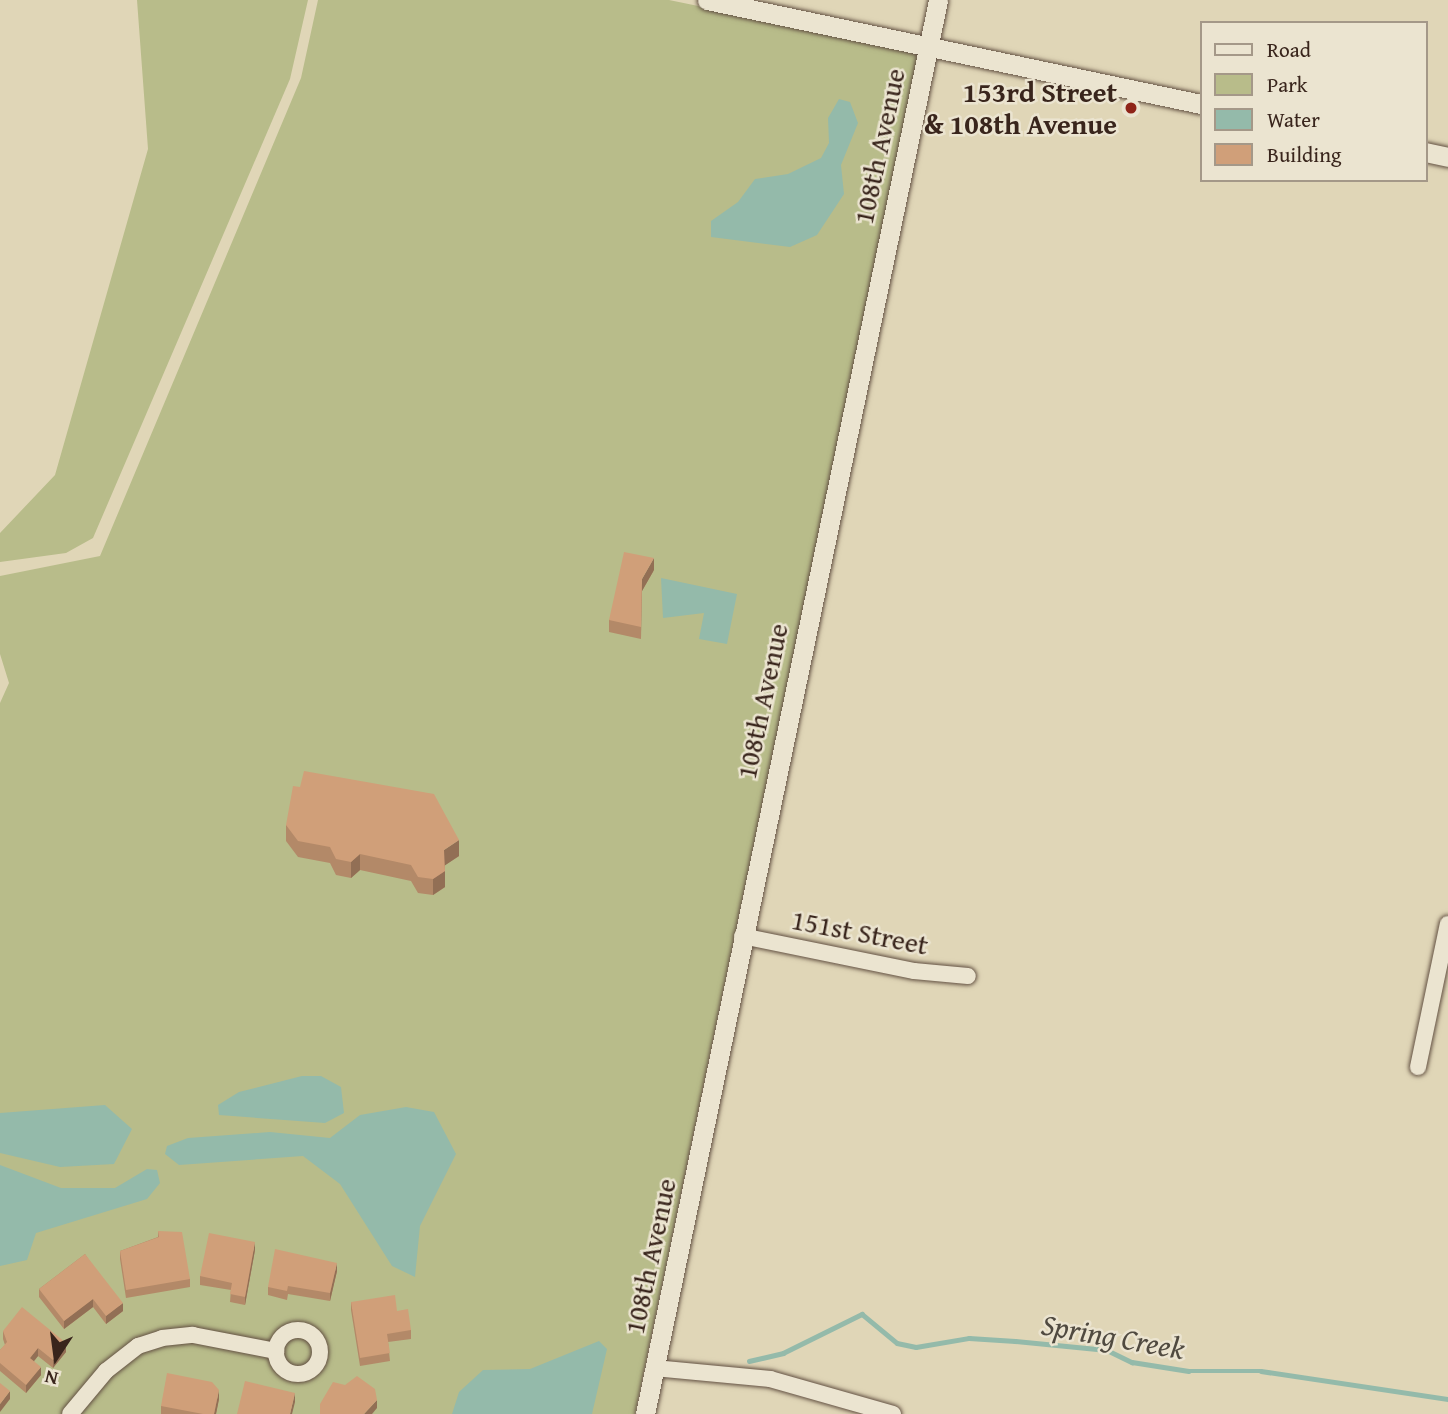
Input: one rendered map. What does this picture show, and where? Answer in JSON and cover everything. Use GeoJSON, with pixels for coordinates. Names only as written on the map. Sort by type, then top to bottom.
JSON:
{"type":"FeatureCollection","features":[{"type":"Feature","properties":{"kind":"street"},"geometry":{"type":"LineString","coordinates":[[707,0],[1200,104]]}},
{"type":"Feature","properties":{"kind":"street","name":"108th Avenue"},"geometry":{"type":"LineString","coordinates":[[645,1414],[742,936],[939,0]]}},
{"type":"Feature","properties":{"kind":"street"},"geometry":{"type":"LineString","coordinates":[[1427,152],[1448,157]]}},
{"type":"Feature","properties":{"kind":"street"},"geometry":{"type":"LineString","coordinates":[[1418,1067],[1448,924]]}},
{"type":"Feature","properties":{"kind":"street","name":"151st Street"},"geometry":{"type":"LineString","coordinates":[[742,936],[914,971],[968,976]]}},
{"type":"Feature","properties":{"kind":"street"},"geometry":{"type":"LineString","coordinates":[[70,1414],[106,1371],[138,1346],[162,1338],[193,1335],[276,1351]]}},
{"type":"Feature","properties":{"kind":"street"},"geometry":{"type":"LineString","coordinates":[[654,1367],[770,1379],[893,1414]]}},
{"type":"Feature","properties":{"kind":"green space"},"geometry":{"type":"Polygon","coordinates":[[[137,0],[308,0],[290,79],[93,538],[66,553],[0,562],[0,533],[55,475],[148,149],[137,0]]]}},
{"type":"Feature","properties":{"kind":"green space"},"geometry":{"type":"Polygon","coordinates":[[[318,0],[669,0],[919,51],[635,1414],[0,1414],[0,703],[9,683],[0,654],[0,576],[100,556],[301,78],[318,0]]]}},
{"type":"Feature","properties":{"kind":"water"},"geometry":{"type":"Polygon","coordinates":[[[839,99],[850,102],[858,123],[841,165],[844,194],[817,235],[790,247],[711,237],[711,221],[738,202],[755,179],[788,174],[821,158],[829,143],[828,118],[839,99]]]}},
{"type":"Feature","properties":{"kind":"water"},"geometry":{"type":"Polygon","coordinates":[[[661,578],[737,594],[727,644],[699,639],[704,613],[663,618],[661,578]]]}},
{"type":"Feature","properties":{"kind":"water"},"geometry":{"type":"Polygon","coordinates":[[[302,1076],[321,1076],[341,1087],[344,1113],[325,1123],[219,1115],[218,1105],[239,1092],[302,1076]]]}},
{"type":"Feature","properties":{"kind":"water"},"geometry":{"type":"Polygon","coordinates":[[[105,1105],[132,1129],[114,1164],[60,1167],[0,1153],[0,1113],[105,1105]]]}},
{"type":"Feature","properties":{"kind":"water"},"geometry":{"type":"Polygon","coordinates":[[[406,1107],[434,1112],[456,1154],[420,1226],[415,1277],[392,1266],[340,1184],[303,1156],[179,1165],[165,1154],[167,1146],[188,1138],[270,1132],[330,1138],[360,1115],[406,1107]]]}},
{"type":"Feature","properties":{"kind":"water"},"geometry":{"type":"Polygon","coordinates":[[[0,1165],[61,1188],[115,1188],[147,1169],[157,1170],[160,1183],[147,1199],[36,1233],[27,1260],[0,1266],[0,1165]]]}},
{"type":"Feature","properties":{"kind":"water"},"geometry":{"type":"Polygon","coordinates":[[[599,1341],[607,1349],[592,1414],[452,1414],[459,1392],[483,1370],[530,1369],[599,1341]]]}},
{"type":"Feature","properties":{"kind":"building"},"geometry":{"type":"Polygon","coordinates":[[[624,552],[654,558],[642,579],[641,627],[609,620],[624,552]]]}},
{"type":"Feature","properties":{"kind":"building"},"geometry":{"type":"Polygon","coordinates":[[[304,771],[434,794],[459,840],[444,850],[445,871],[433,879],[418,877],[411,865],[360,854],[351,862],[336,859],[330,847],[298,841],[286,825],[293,786],[300,787],[304,771]]]}},
{"type":"Feature","properties":{"kind":"building"},"geometry":{"type":"Polygon","coordinates":[[[158,1231],[182,1232],[190,1279],[126,1290],[120,1251],[159,1237],[158,1231]]]}},
{"type":"Feature","properties":{"kind":"building"},"geometry":{"type":"Polygon","coordinates":[[[209,1233],[255,1242],[245,1297],[230,1294],[232,1283],[200,1276],[209,1233]]]}},
{"type":"Feature","properties":{"kind":"building"},"geometry":{"type":"Polygon","coordinates":[[[275,1249],[337,1263],[330,1293],[288,1286],[287,1291],[268,1287],[275,1249]]]}},
{"type":"Feature","properties":{"kind":"building"},"geometry":{"type":"Polygon","coordinates":[[[85,1254],[123,1303],[106,1316],[93,1299],[64,1321],[39,1289],[85,1254]]]}},
{"type":"Feature","properties":{"kind":"building"},"geometry":{"type":"Polygon","coordinates":[[[395,1295],[397,1311],[408,1309],[411,1330],[387,1334],[390,1353],[360,1358],[351,1302],[395,1295]]]}},
{"type":"Feature","properties":{"kind":"building"},"geometry":{"type":"Polygon","coordinates":[[[22,1307],[66,1343],[53,1360],[38,1348],[30,1358],[41,1367],[26,1385],[0,1363],[0,1350],[7,1342],[3,1331],[22,1307]]]}},
{"type":"Feature","properties":{"kind":"building"},"geometry":{"type":"Polygon","coordinates":[[[167,1373],[212,1382],[219,1390],[214,1414],[161,1406],[167,1373]]]}},
{"type":"Feature","properties":{"kind":"building"},"geometry":{"type":"Polygon","coordinates":[[[357,1376],[375,1389],[377,1400],[364,1414],[320,1414],[320,1404],[333,1382],[345,1385],[357,1376]]]}},
{"type":"Feature","properties":{"kind":"building"},"geometry":{"type":"Polygon","coordinates":[[[245,1381],[295,1393],[290,1414],[237,1414],[245,1381]]]}},
{"type":"Feature","properties":{"kind":"building"},"geometry":{"type":"Polygon","coordinates":[[[0,1383],[10,1391],[0,1404],[0,1383]]]}},
{"type":"Feature","properties":{"kind":"waterway","name":"Spring Creek"},"geometry":{"type":"LineString","coordinates":[[749,1361],[783,1353],[862,1314],[897,1343],[916,1347],[969,1338],[1015,1341],[1107,1350],[1132,1362],[1188,1371],[1261,1371],[1448,1399]]}},
{"type":"Feature","properties":{"kind":"place","name":"153rd Street & 108th Avenue"},"geometry":{"type":"Point","coordinates":[1131,108]}}]}
